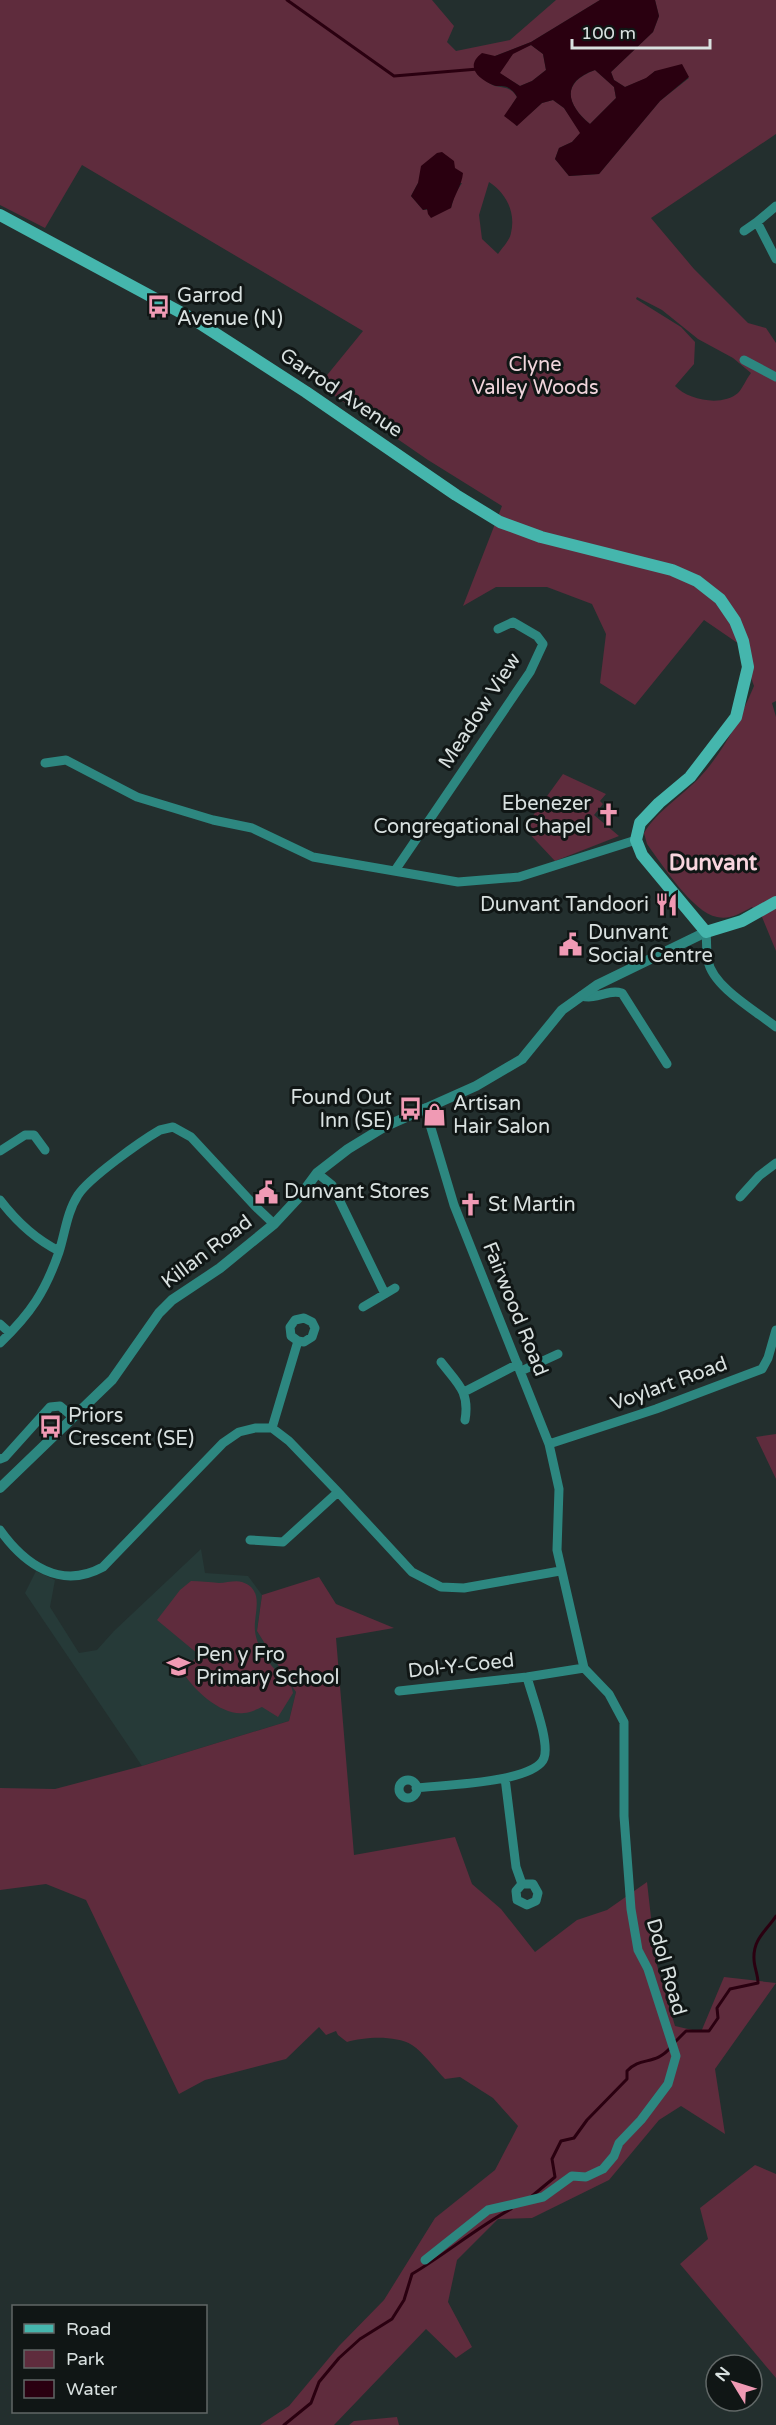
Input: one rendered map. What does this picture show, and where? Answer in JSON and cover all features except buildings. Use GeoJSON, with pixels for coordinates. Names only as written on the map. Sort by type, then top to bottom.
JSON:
{"type":"FeatureCollection","features":[{"type":"Feature","properties":{"kind":"main road","name":"Garrod Avenue"},"geometry":{"type":"LineString","coordinates":[[0,215],[193,319],[274,370],[456,495],[500,522],[541,537],[672,570],[697,581],[720,599],[735,621],[743,641],[748,667],[736,717],[690,777],[659,803],[640,823],[636,840]]}},
{"type":"Feature","properties":{"kind":"main road"},"geometry":{"type":"LineString","coordinates":[[636,840],[642,855],[706,932],[742,921],[776,902]]}},
{"type":"Feature","properties":{"kind":"street"},"geometry":{"type":"LineString","coordinates":[[744,231],[776,206]]}},
{"type":"Feature","properties":{"kind":"street"},"geometry":{"type":"LineString","coordinates":[[757,222],[776,259]]}},
{"type":"Feature","properties":{"kind":"street"},"geometry":{"type":"LineString","coordinates":[[744,360],[776,377]]}},
{"type":"Feature","properties":{"kind":"street","name":"Meadow View"},"geometry":{"type":"LineString","coordinates":[[396,870],[530,672],[543,644],[537,636],[513,622],[498,629]]}},
{"type":"Feature","properties":{"kind":"street"},"geometry":{"type":"LineString","coordinates":[[45,764],[66,760],[137,797],[213,820],[252,828],[313,857],[458,882],[519,878],[636,840]]}},
{"type":"Feature","properties":{"kind":"street"},"geometry":{"type":"LineString","coordinates":[[706,932],[708,963],[712,973],[732,994],[776,1027]]}},
{"type":"Feature","properties":{"kind":"street","name":"Killan Road"},"geometry":{"type":"LineString","coordinates":[[0,1488],[112,1380],[159,1313],[172,1300],[220,1268],[274,1224],[317,1173],[348,1149],[384,1127],[476,1086],[522,1059],[562,1010],[597,985],[706,932]]}},
{"type":"Feature","properties":{"kind":"street"},"geometry":{"type":"LineString","coordinates":[[581,996],[592,999],[614,991],[622,993],[667,1064]]}},
{"type":"Feature","properties":{"kind":"street","name":"Fairwood Road"},"geometry":{"type":"LineString","coordinates":[[425,1108],[454,1205],[549,1444],[559,1489]]}},
{"type":"Feature","properties":{"kind":"street"},"geometry":{"type":"LineString","coordinates":[[0,1343],[35,1305],[59,1251],[70,1211],[79,1194],[92,1181],[160,1130],[173,1127],[191,1137],[274,1224]]}},
{"type":"Feature","properties":{"kind":"street"},"geometry":{"type":"LineString","coordinates":[[0,1151],[25,1135],[34,1136],[45,1150]]}},
{"type":"Feature","properties":{"kind":"street"},"geometry":{"type":"LineString","coordinates":[[740,1197],[759,1176],[776,1163]]}},
{"type":"Feature","properties":{"kind":"street"},"geometry":{"type":"LineString","coordinates":[[317,1173],[332,1185],[386,1294]]}},
{"type":"Feature","properties":{"kind":"street"},"geometry":{"type":"LineString","coordinates":[[0,1200],[10,1213],[42,1243],[59,1251]]}},
{"type":"Feature","properties":{"kind":"street"},"geometry":{"type":"LineString","coordinates":[[363,1306],[395,1288]]}},
{"type":"Feature","properties":{"kind":"street"},"geometry":{"type":"LineString","coordinates":[[0,1324],[10,1333]]}},
{"type":"Feature","properties":{"kind":"street","name":"Voylart Road"},"geometry":{"type":"LineString","coordinates":[[549,1444],[656,1409],[762,1369],[768,1358],[776,1330]]}},
{"type":"Feature","properties":{"kind":"street"},"geometry":{"type":"LineString","coordinates":[[272,1428],[298,1341]]}},
{"type":"Feature","properties":{"kind":"street"},"geometry":{"type":"LineString","coordinates":[[464,1392],[558,1354]]}},
{"type":"Feature","properties":{"kind":"street"},"geometry":{"type":"LineString","coordinates":[[441,1362],[464,1392],[467,1405],[465,1420]]}},
{"type":"Feature","properties":{"kind":"street"},"geometry":{"type":"LineString","coordinates":[[0,1459],[5,1457],[50,1407],[60,1406],[73,1417]]}},
{"type":"Feature","properties":{"kind":"street"},"geometry":{"type":"LineString","coordinates":[[0,1530],[24,1558],[44,1571],[67,1577],[88,1576],[103,1568],[223,1443],[239,1432],[255,1428],[272,1428],[289,1441],[338,1491],[412,1572],[441,1587],[464,1588],[560,1571]]}},
{"type":"Feature","properties":{"kind":"street","name":"Ddol Road"},"geometry":{"type":"LineString","coordinates":[[425,2260],[488,2210],[543,2197],[572,2176],[586,2177],[603,2169],[614,2156],[619,2143],[641,2120],[668,2084],[676,2056],[656,1991],[638,1950],[631,1909],[624,1816],[624,1722],[609,1694],[584,1668],[557,1550],[559,1489]]}},
{"type":"Feature","properties":{"kind":"street"},"geometry":{"type":"LineString","coordinates":[[250,1540],[283,1542],[338,1491]]}},
{"type":"Feature","properties":{"kind":"street","name":"Dol-Y-Coed"},"geometry":{"type":"LineString","coordinates":[[399,1691],[527,1677],[584,1668]]}},
{"type":"Feature","properties":{"kind":"street","name":"Dol-Y-Coed"},"geometry":{"type":"LineString","coordinates":[[417,1788],[505,1778],[536,1768],[544,1759],[545,1744],[527,1677]]}},
{"type":"Feature","properties":{"kind":"street"},"geometry":{"type":"LineString","coordinates":[[505,1778],[516,1867],[522,1884]]}},
{"type":"Feature","properties":{"kind":"shaded area","name":"Pen y Fro Primary School"},"geometry":{"type":"Polygon","coordinates":[[[201,1549],[205,1573],[248,1576],[262,1595],[257,1631],[296,1692],[289,1721],[142,1766],[25,1593],[36,1571],[55,1580],[50,1607],[79,1653],[97,1650],[201,1549]]]}},
{"type":"Feature","properties":{"kind":"green space","name":"Clyne Valley Woods"},"geometry":{"type":"Polygon","coordinates":[[[0,0],[432,0],[454,26],[447,42],[456,51],[510,40],[556,0],[600,0],[531,42],[495,56],[477,74],[493,85],[508,89],[515,94],[517,97],[512,105],[516,126],[542,103],[553,100],[564,108],[581,133],[572,142],[559,148],[555,159],[569,176],[599,174],[660,101],[689,78],[655,71],[647,78],[625,87],[614,80],[611,72],[653,32],[659,16],[655,0],[776,0],[776,134],[651,218],[694,269],[748,323],[766,328],[776,343],[776,701],[772,703],[776,717],[776,951],[762,917],[752,907],[722,918],[698,907],[660,863],[647,844],[644,833],[656,817],[709,767],[737,722],[754,686],[739,644],[704,620],[635,705],[600,683],[606,634],[592,604],[547,587],[496,587],[463,606],[502,506],[428,460],[319,385],[363,331],[82,165],[45,228],[0,205],[0,0]],[[489,182],[479,215],[482,239],[498,254],[510,236],[512,218],[505,197],[489,182]],[[418,183],[411,196],[423,210],[451,208],[455,194],[462,183],[418,183]],[[637,297],[636,299],[681,327],[695,342],[694,364],[675,386],[688,395],[714,401],[723,400],[738,393],[751,373],[733,358],[698,339],[662,310],[637,297]]]}},
{"type":"Feature","properties":{"kind":"green space"},"geometry":{"type":"Polygon","coordinates":[[[531,45],[543,54],[546,70],[532,81],[520,86],[499,73],[513,53],[531,45]]]}},
{"type":"Feature","properties":{"kind":"green space"},"geometry":{"type":"Polygon","coordinates":[[[595,70],[614,87],[616,98],[590,124],[576,109],[571,95],[576,81],[595,70]]]}},
{"type":"Feature","properties":{"kind":"green space"},"geometry":{"type":"Polygon","coordinates":[[[563,774],[606,794],[600,801],[603,804],[594,815],[619,836],[555,861],[524,828],[563,774]]]}},
{"type":"Feature","properties":{"kind":"green space"},"geometry":{"type":"Polygon","coordinates":[[[776,1434],[776,1479],[756,1437],[776,1434]]]}},
{"type":"Feature","properties":{"kind":"green space"},"geometry":{"type":"Polygon","coordinates":[[[319,1577],[336,1604],[394,1628],[336,1638],[354,1855],[455,1837],[472,1884],[501,1909],[535,1952],[577,1920],[607,1910],[647,1882],[656,1962],[675,2026],[701,2032],[724,1977],[776,1983],[715,2069],[725,2134],[681,2106],[659,2120],[609,2180],[532,2218],[498,2219],[457,2260],[448,2302],[472,2347],[456,2358],[426,2329],[334,2425],[260,2425],[289,2406],[339,2346],[384,2300],[435,2218],[495,2170],[518,2126],[493,2098],[460,2077],[445,2079],[412,2045],[380,2038],[347,2042],[336,2031],[326,2035],[319,2027],[286,2059],[205,2080],[179,2094],[86,1900],[46,1884],[0,1890],[0,1788],[55,1789],[142,1766],[289,1721],[296,1692],[291,1685],[293,1693],[278,1717],[262,1707],[249,1712],[236,1713],[227,1711],[210,1701],[184,1674],[198,1654],[157,1620],[180,1590],[191,1581],[242,1582],[254,1591],[256,1597],[255,1631],[262,1652],[271,1666],[288,1681],[257,1631],[262,1595],[319,1577]]]}},
{"type":"Feature","properties":{"kind":"green space"},"geometry":{"type":"Polygon","coordinates":[[[755,2165],[776,2174],[776,2378],[764,2364],[764,2353],[755,2353],[680,2264],[708,2239],[700,2208],[755,2165]]]}},
{"type":"Feature","properties":{"kind":"green space"},"geometry":{"type":"Polygon","coordinates":[[[397,2417],[399,2425],[349,2425],[354,2421],[397,2417]]]}},
{"type":"Feature","properties":{"kind":"water"},"geometry":{"type":"Polygon","coordinates":[[[600,0],[655,0],[659,16],[653,32],[611,72],[614,80],[625,87],[646,78],[655,71],[682,64],[689,77],[660,101],[599,174],[569,176],[555,159],[559,148],[572,142],[580,133],[564,108],[553,100],[542,103],[517,126],[504,116],[517,97],[512,90],[487,82],[475,71],[474,62],[482,53],[495,56],[531,42],[600,0]],[[531,45],[513,54],[500,73],[520,86],[532,81],[546,70],[543,54],[531,45]],[[595,70],[576,81],[571,94],[576,109],[590,124],[616,98],[614,87],[595,70]]]}},
{"type":"Feature","properties":{"kind":"water"},"geometry":{"type":"Polygon","coordinates":[[[442,152],[454,161],[455,168],[463,173],[451,208],[431,218],[427,209],[423,210],[411,196],[418,183],[421,166],[437,153],[442,152]]]}},
{"type":"Feature","properties":{"kind":"waterway"},"geometry":{"type":"LineString","coordinates":[[287,0],[394,76],[478,69]]}},
{"type":"Feature","properties":{"kind":"waterway"},"geometry":{"type":"LineString","coordinates":[[675,2042],[686,2031],[709,2031],[718,2018],[717,2008],[730,1989],[758,1983],[754,1952],[761,1936],[776,1916]]}},
{"type":"Feature","properties":{"kind":"waterway"},"geometry":{"type":"LineString","coordinates":[[532,2196],[555,2177],[552,2159],[561,2141],[574,2138],[587,2120],[627,2079],[627,2071],[632,2066],[659,2057],[671,2047]]}},
{"type":"Feature","properties":{"kind":"waterway"},"geometry":{"type":"LineString","coordinates":[[284,2425],[311,2403],[319,2382],[339,2358],[360,2339],[392,2319],[404,2300],[412,2274],[511,2209]]}},
{"type":"Feature","properties":{"kind":"place","name":"Garrod Avenue (N)"},"geometry":{"type":"Point","coordinates":[159,307]}},
{"type":"Feature","properties":{"kind":"place","name":"Ebenezer Congregational Chapel"},"geometry":{"type":"Point","coordinates":[609,815]}},
{"type":"Feature","properties":{"kind":"place","name":"Dunvant Tandoori"},"geometry":{"type":"Point","coordinates":[667,905]}},
{"type":"Feature","properties":{"kind":"place","name":"Dunvant Social Centre"},"geometry":{"type":"Point","coordinates":[570,944]}},
{"type":"Feature","properties":{"kind":"place","name":"Found Out Inn (SE)"},"geometry":{"type":"Point","coordinates":[410,1109]}},
{"type":"Feature","properties":{"kind":"place","name":"Artisan Hair Salon"},"geometry":{"type":"Point","coordinates":[435,1115]}},
{"type":"Feature","properties":{"kind":"place","name":"Dunvant Stores"},"geometry":{"type":"Point","coordinates":[266,1192]}},
{"type":"Feature","properties":{"kind":"place","name":"St Martin"},"geometry":{"type":"Point","coordinates":[470,1205]}},
{"type":"Feature","properties":{"kind":"place","name":"Priors Crescent (SE)"},"geometry":{"type":"Point","coordinates":[50,1427]}},
{"type":"Feature","properties":{"kind":"place","name":"Pen y Fro Primary School"},"geometry":{"type":"Point","coordinates":[178,1667]}},
{"type":"Feature","properties":{"kind":"district","name":"Dunvant"},"geometry":{"type":"Point","coordinates":[713,863]}}]}
